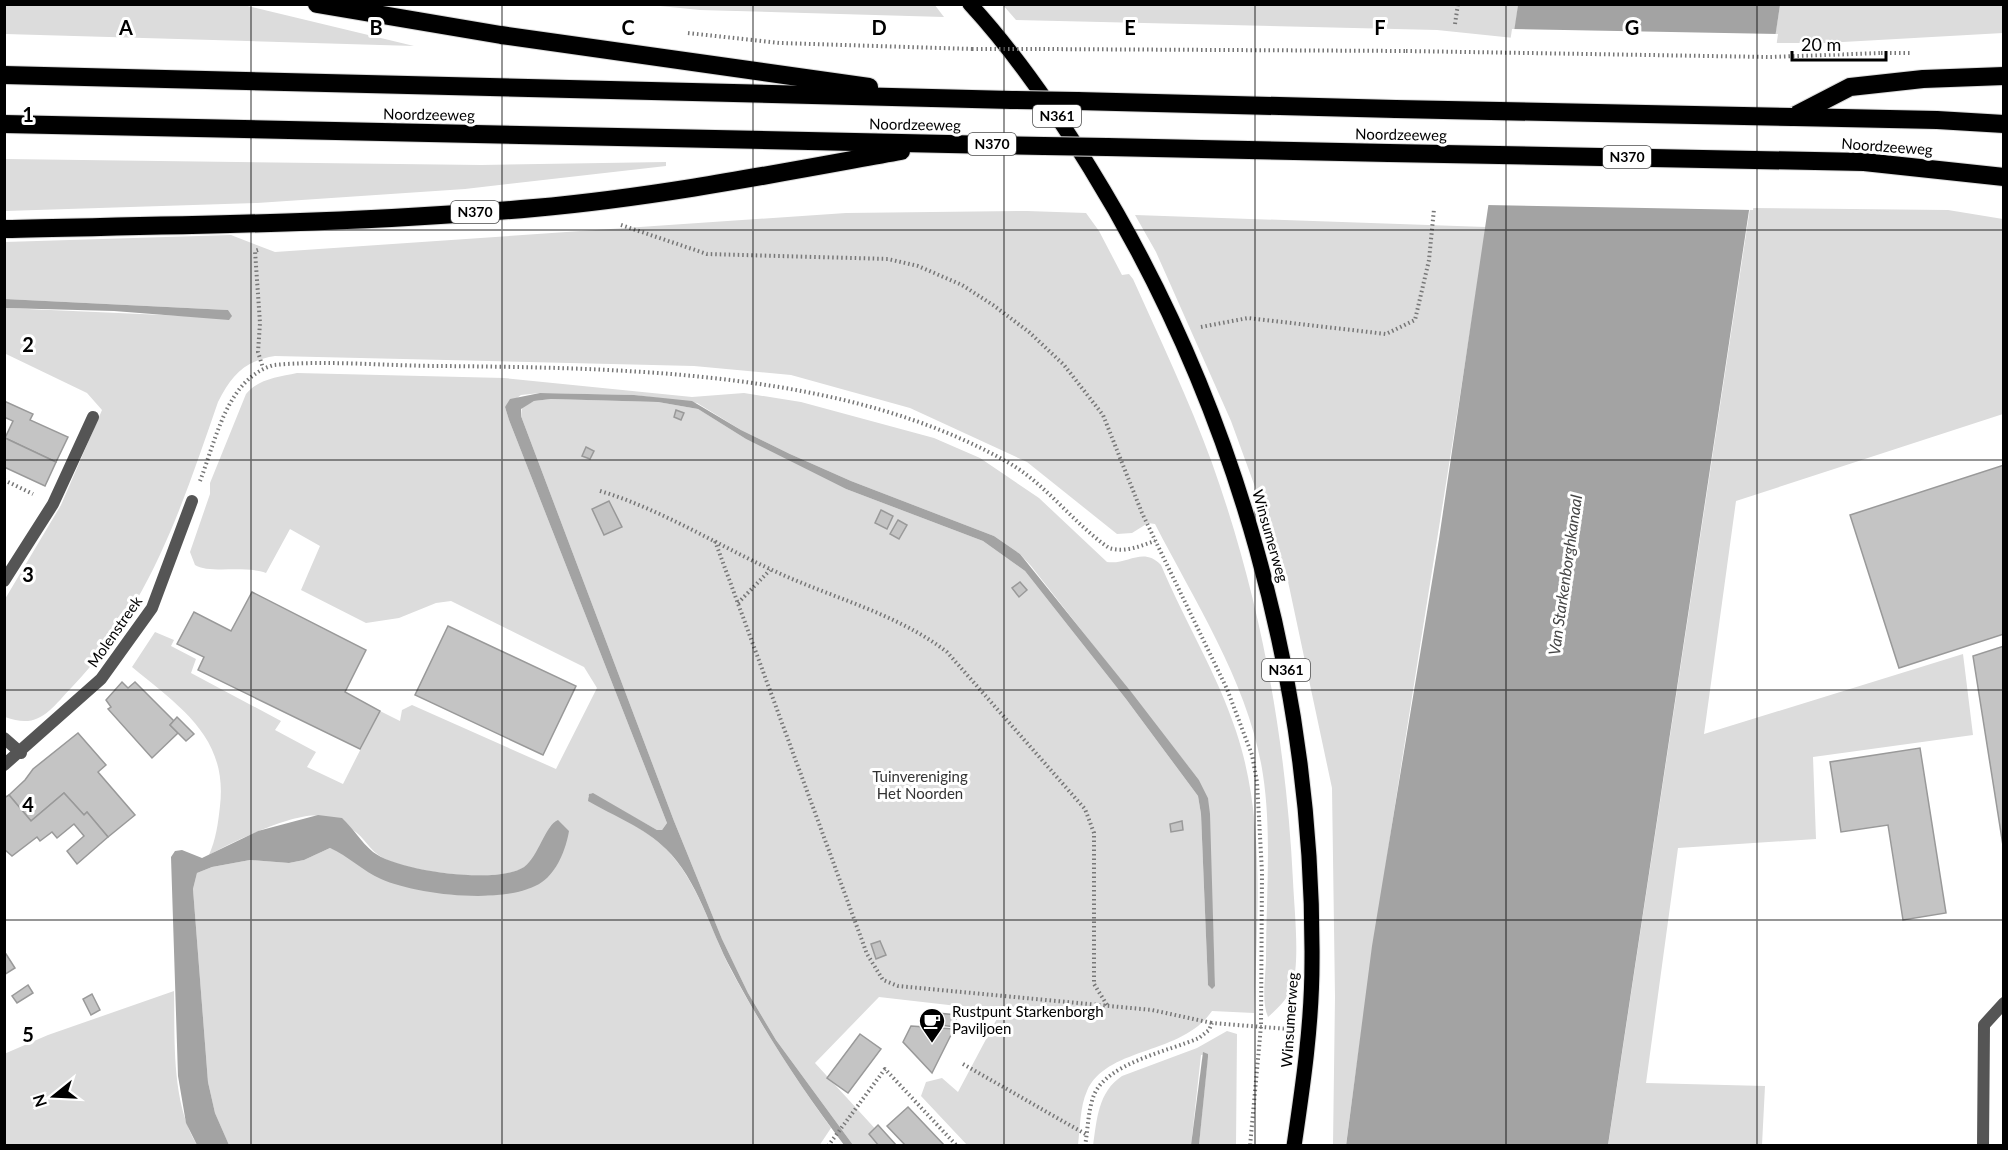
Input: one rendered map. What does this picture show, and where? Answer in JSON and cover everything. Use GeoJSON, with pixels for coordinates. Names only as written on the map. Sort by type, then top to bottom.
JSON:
{"type":"FeatureCollection","features":[{"type":"Feature","properties":{"kind":"highway"},"geometry":{"type":"LineString","coordinates":[[316,4],[501,35],[954,99]]}},
{"type":"Feature","properties":{"kind":"highway","name":"Noordzeeweg"},"geometry":{"type":"LineString","coordinates":[[4,75],[1077,102],[1871,118],[2004,124]]}},
{"type":"Feature","properties":{"kind":"highway"},"geometry":{"type":"LineString","coordinates":[[1792,117],[1850,87],[1876,82],[2004,76]]}},
{"type":"Feature","properties":{"kind":"highway","name":"Noordzeeweg"},"geometry":{"type":"LineString","coordinates":[[4,124],[1864,162],[2004,177]]}},
{"type":"Feature","properties":{"kind":"highway","name":"N370"},"geometry":{"type":"LineString","coordinates":[[4,230],[262,223],[534,208],[696,188],[940,143]]}},
{"type":"Feature","properties":{"kind":"main road","name":"Winsumerweg"},"geometry":{"type":"LineString","coordinates":[[970,4],[1024,70],[1066,130],[1123,222],[1198,378],[1250,524],[1285,664],[1306,818],[1312,962],[1309,1030],[1294,1146]]}},
{"type":"Feature","properties":{"kind":"street"},"geometry":{"type":"LineString","coordinates":[[4,580],[53,504],[93,417]]}},
{"type":"Feature","properties":{"kind":"street","name":"Molenstreek"},"geometry":{"type":"LineString","coordinates":[[4,765],[21,753],[101,679],[153,608],[192,501]]}},
{"type":"Feature","properties":{"kind":"street"},"geometry":{"type":"LineString","coordinates":[[4,738],[21,753]]}},
{"type":"Feature","properties":{"kind":"street"},"geometry":{"type":"LineString","coordinates":[[1983,1146],[1984,1025],[2004,1003]]}},
{"type":"Feature","properties":{"kind":"path"},"geometry":{"type":"LineString","coordinates":[[1455,24],[1458,4]]}},
{"type":"Feature","properties":{"kind":"path"},"geometry":{"type":"LineString","coordinates":[[676,32],[780,43],[972,49],[1406,51],[1769,57],[1881,53]]}},
{"type":"Feature","properties":{"kind":"path"},"geometry":{"type":"LineString","coordinates":[[1177,331],[1248,318],[1386,334],[1415,320],[1429,260],[1434,209]]}},
{"type":"Feature","properties":{"kind":"path"},"geometry":{"type":"LineString","coordinates":[[615,224],[631,226],[707,254],[888,259],[918,266],[962,285],[993,304],[1029,332],[1064,365],[1088,393],[1103,415],[1155,541],[1227,689],[1252,755],[1257,782],[1262,872],[1261,1026],[1250,1146]]}},
{"type":"Feature","properties":{"kind":"path"},"geometry":{"type":"LineString","coordinates":[[263,368],[258,352],[260,323],[255,251],[266,250]]}},
{"type":"Feature","properties":{"kind":"path"},"geometry":{"type":"LineString","coordinates":[[192,501],[237,389],[263,368],[284,364],[643,372],[692,375],[788,390],[900,416],[1010,464],[1032,480],[1109,548],[1130,549],[1155,541]]}},
{"type":"Feature","properties":{"kind":"path"},"geometry":{"type":"LineString","coordinates":[[4,480],[53,504]]}},
{"type":"Feature","properties":{"kind":"path"},"geometry":{"type":"LineString","coordinates":[[600,491],[621,497],[715,541],[770,570],[923,633],[947,652],[1085,809],[1094,833],[1095,984],[1108,1006]]}},
{"type":"Feature","properties":{"kind":"path"},"geometry":{"type":"LineString","coordinates":[[715,541],[867,954],[883,980],[898,986],[1152,1010],[1212,1023],[1309,1030]]}},
{"type":"Feature","properties":{"kind":"path"},"geometry":{"type":"LineString","coordinates":[[738,603],[770,570]]}},
{"type":"Feature","properties":{"kind":"path"},"geometry":{"type":"LineString","coordinates":[[1086,1146],[1094,1096],[1098,1087],[1122,1067],[1199,1038],[1209,1030],[1212,1023]]}},
{"type":"Feature","properties":{"kind":"path"},"geometry":{"type":"LineString","coordinates":[[963,1064],[1087,1135]]}},
{"type":"Feature","properties":{"kind":"path"},"geometry":{"type":"LineString","coordinates":[[828,1145],[885,1070],[957,1146]]}},
{"type":"Feature","properties":{"kind":"green space"},"geometry":{"type":"Polygon","coordinates":[[[239,4],[414,46],[5,34],[5,5],[239,4]]]}},
{"type":"Feature","properties":{"kind":"green space"},"geometry":{"type":"Polygon","coordinates":[[[934,4],[944,17],[700,10],[650,5],[934,4]]]}},
{"type":"Feature","properties":{"kind":"green space"},"geometry":{"type":"Polygon","coordinates":[[[1003,5],[1518,5],[1514,38],[1437,30],[1016,20],[1003,5]]]}},
{"type":"Feature","properties":{"kind":"green space"},"geometry":{"type":"Polygon","coordinates":[[[1780,5],[2003,5],[2003,33],[1825,43],[1774,43],[1780,5]]]}},
{"type":"Feature","properties":{"kind":"green space"},"geometry":{"type":"Polygon","coordinates":[[[5,159],[481,165],[666,162],[666,166],[465,189],[257,203],[5,211],[5,159]]]}},
{"type":"Feature","properties":{"kind":"green space"},"geometry":{"type":"Polygon","coordinates":[[[1750,208],[1948,210],[2003,219],[2003,414],[1736,501],[1704,734],[1963,654],[1973,735],[1813,757],[1816,839],[1678,848],[1646,1083],[1765,1086],[1762,1145],[1608,1146],[1750,208]]]}},
{"type":"Feature","properties":{"kind":"green space"},"geometry":{"type":"Polygon","coordinates":[[[1027,211],[1086,213],[1099,231],[1122,275],[1129,274],[1133,279],[1194,416],[1229,514],[1257,616],[1268,669],[1277,721],[1289,827],[1296,966],[1289,993],[1281,1005],[1268,1017],[1264,996],[1268,866],[1266,797],[1256,742],[1246,709],[1220,646],[1155,524],[1148,523],[1132,533],[1117,534],[1027,462],[910,408],[791,375],[694,366],[275,356],[264,358],[240,371],[228,384],[218,402],[177,517],[143,589],[123,623],[99,656],[43,716],[27,721],[5,717],[5,599],[61,505],[102,410],[87,393],[6,354],[5,357],[5,308],[231,318],[228,310],[5,299],[5,242],[231,235],[275,252],[846,213],[1027,211]]]}},
{"type":"Feature","properties":{"kind":"green space"},"geometry":{"type":"Polygon","coordinates":[[[1135,215],[1486,227],[1396,800],[1346,1145],[1333,1145],[1335,997],[1332,788],[1286,572],[1231,421],[1156,252],[1135,215]]]}},
{"type":"Feature","properties":{"kind":"green space","name":"Tuinvereniging Het Noorden"},"geometry":{"type":"Polygon","coordinates":[[[297,373],[504,378],[692,397],[744,393],[801,402],[934,438],[980,458],[1039,498],[1107,562],[1142,556],[1154,560],[1161,565],[1220,688],[1246,765],[1256,835],[1258,907],[1254,1013],[1212,1011],[1199,1026],[1182,1036],[1127,1058],[1097,1076],[1085,1097],[1078,1145],[968,1146],[921,1096],[926,1082],[942,1078],[958,1092],[1001,1011],[879,997],[815,1063],[890,1145],[853,1145],[776,1040],[748,993],[722,939],[674,821],[521,416],[522,407],[534,401],[551,399],[658,402],[698,409],[746,439],[846,489],[983,541],[1025,571],[1126,699],[1198,796],[1201,814],[1208,985],[1215,986],[1208,798],[1199,780],[1031,566],[1020,554],[994,536],[851,481],[790,454],[741,430],[697,403],[634,395],[540,393],[521,395],[505,407],[509,420],[667,823],[662,830],[657,830],[591,793],[588,797],[651,836],[678,863],[696,892],[731,970],[754,1011],[831,1128],[819,1146],[229,1145],[215,1113],[208,1082],[193,889],[197,873],[212,867],[250,860],[289,863],[304,860],[330,848],[460,894],[487,896],[530,888],[551,824],[539,850],[531,861],[521,869],[491,875],[452,874],[412,868],[396,863],[378,855],[350,828],[320,816],[296,818],[280,823],[209,855],[220,806],[220,782],[216,761],[208,742],[183,710],[132,667],[155,632],[174,640],[171,646],[196,659],[191,673],[281,721],[275,730],[316,752],[307,767],[343,784],[380,711],[400,721],[402,710],[412,705],[556,769],[597,688],[584,667],[451,601],[436,603],[399,618],[366,623],[301,590],[320,546],[290,529],[266,573],[209,569],[195,565],[190,552],[210,494],[210,483],[246,394],[262,382],[297,373]]]}},
{"type":"Feature","properties":{"kind":"green space"},"geometry":{"type":"Polygon","coordinates":[[[174,991],[176,1070],[183,1110],[197,1145],[5,1145],[4,1054],[48,1035],[174,991]]]}},
{"type":"Feature","properties":{"kind":"green space"},"geometry":{"type":"Polygon","coordinates":[[[1227,1031],[1237,1034],[1236,1145],[1199,1145],[1208,1054],[1201,1055],[1191,1145],[1093,1146],[1100,1107],[1114,1082],[1122,1076],[1197,1048],[1227,1031]]]}},
{"type":"Feature","properties":{"kind":"water","name":"Van Starkenborghkanaal"},"geometry":{"type":"Polygon","coordinates":[[[1518,5],[1780,5],[1608,1145],[1346,1146],[1372,946],[1439,539],[1518,5]]]}},
{"type":"Feature","properties":{"kind":"water"},"geometry":{"type":"Polygon","coordinates":[[[5,299],[228,310],[232,316],[229,320],[114,311],[5,308],[5,299]]]}},
{"type":"Feature","properties":{"kind":"water"},"geometry":{"type":"Polygon","coordinates":[[[540,393],[634,395],[692,401],[741,430],[790,454],[851,481],[994,536],[1020,554],[1132,693],[1199,780],[1208,798],[1215,986],[1212,989],[1208,985],[1201,814],[1198,796],[1126,699],[1025,571],[983,541],[846,489],[746,439],[698,409],[658,402],[551,399],[534,401],[521,409],[521,416],[674,821],[722,939],[748,993],[776,1040],[853,1145],[844,1145],[770,1038],[723,954],[703,906],[677,861],[649,835],[588,801],[589,794],[593,793],[657,830],[662,830],[667,823],[505,407],[510,399],[540,393]]]}},
{"type":"Feature","properties":{"kind":"water"},"geometry":{"type":"Polygon","coordinates":[[[318,815],[342,818],[373,852],[385,859],[424,870],[471,875],[492,875],[524,867],[534,856],[549,828],[558,820],[569,831],[560,860],[547,878],[527,889],[508,894],[462,896],[397,885],[374,876],[330,848],[304,860],[289,863],[250,860],[212,867],[197,873],[193,889],[208,1082],[215,1113],[229,1145],[197,1145],[186,1123],[178,1076],[171,857],[175,851],[182,850],[202,858],[258,831],[318,815]]]}},
{"type":"Feature","properties":{"kind":"water"},"geometry":{"type":"Polygon","coordinates":[[[1203,1052],[1208,1054],[1208,1057],[1199,1145],[1191,1145],[1203,1052]]]}},
{"type":"Feature","properties":{"kind":"pier"},"geometry":{"type":"Polygon","coordinates":[[[1512,29],[1778,34],[1753,210],[1486,205],[1512,29]]]}},
{"type":"Feature","properties":{"kind":"building"},"geometry":{"type":"Polygon","coordinates":[[[4,401],[33,414],[30,420],[68,437],[56,462],[5,438],[13,421],[4,417],[4,401]]]}},
{"type":"Feature","properties":{"kind":"building"},"geometry":{"type":"Polygon","coordinates":[[[676,410],[684,413],[681,420],[674,417],[676,410]]]}},
{"type":"Feature","properties":{"kind":"building"},"geometry":{"type":"Polygon","coordinates":[[[5,438],[56,462],[45,486],[4,467],[5,438]]]}},
{"type":"Feature","properties":{"kind":"building"},"geometry":{"type":"Polygon","coordinates":[[[586,447],[594,451],[590,459],[582,456],[586,447]]]}},
{"type":"Feature","properties":{"kind":"building"},"geometry":{"type":"Polygon","coordinates":[[[2004,465],[2004,634],[1899,668],[1850,515],[2004,465]]]}},
{"type":"Feature","properties":{"kind":"building"},"geometry":{"type":"Polygon","coordinates":[[[609,501],[622,527],[604,535],[592,509],[609,501]]]}},
{"type":"Feature","properties":{"kind":"building"},"geometry":{"type":"Polygon","coordinates":[[[881,510],[893,516],[887,529],[875,523],[881,510]]]}},
{"type":"Feature","properties":{"kind":"building"},"geometry":{"type":"Polygon","coordinates":[[[898,520],[907,525],[899,539],[890,534],[898,520]]]}},
{"type":"Feature","properties":{"kind":"building"},"geometry":{"type":"Polygon","coordinates":[[[1020,582],[1027,590],[1019,597],[1012,588],[1020,582]]]}},
{"type":"Feature","properties":{"kind":"building"},"geometry":{"type":"Polygon","coordinates":[[[252,592],[366,650],[345,692],[380,711],[360,749],[198,670],[204,657],[177,644],[194,612],[231,631],[252,592]]]}},
{"type":"Feature","properties":{"kind":"building"},"geometry":{"type":"Polygon","coordinates":[[[448,626],[576,686],[543,755],[415,695],[448,626]]]}},
{"type":"Feature","properties":{"kind":"building"},"geometry":{"type":"Polygon","coordinates":[[[2004,646],[2004,852],[1973,656],[2004,646]]]}},
{"type":"Feature","properties":{"kind":"building"},"geometry":{"type":"Polygon","coordinates":[[[122,682],[128,688],[135,682],[174,721],[170,725],[178,733],[152,758],[108,709],[111,707],[106,700],[122,682]]]}},
{"type":"Feature","properties":{"kind":"building"},"geometry":{"type":"Polygon","coordinates":[[[177,717],[194,734],[186,741],[170,725],[177,717]]]}},
{"type":"Feature","properties":{"kind":"building"},"geometry":{"type":"Polygon","coordinates":[[[78,733],[106,765],[98,772],[135,815],[108,837],[87,812],[84,815],[64,793],[31,821],[9,795],[33,769],[78,733]]]}},
{"type":"Feature","properties":{"kind":"building"},"geometry":{"type":"Polygon","coordinates":[[[1920,748],[1946,913],[1903,920],[1888,825],[1841,832],[1830,762],[1920,748]]]}},
{"type":"Feature","properties":{"kind":"building"},"geometry":{"type":"Polygon","coordinates":[[[64,793],[84,815],[87,812],[108,837],[77,864],[67,851],[84,836],[74,824],[57,838],[52,832],[40,841],[37,837],[12,856],[4,849],[4,798],[9,795],[31,821],[64,793]]]}},
{"type":"Feature","properties":{"kind":"building"},"geometry":{"type":"Polygon","coordinates":[[[1182,821],[1183,830],[1171,832],[1170,824],[1182,821]]]}},
{"type":"Feature","properties":{"kind":"building"},"geometry":{"type":"Polygon","coordinates":[[[880,941],[886,955],[876,959],[871,944],[880,941]]]}},
{"type":"Feature","properties":{"kind":"building"},"geometry":{"type":"Polygon","coordinates":[[[6,954],[15,968],[4,975],[4,955],[6,954]]]}},
{"type":"Feature","properties":{"kind":"building"},"geometry":{"type":"Polygon","coordinates":[[[28,985],[33,993],[17,1003],[12,996],[28,985]]]}},
{"type":"Feature","properties":{"kind":"building"},"geometry":{"type":"Polygon","coordinates":[[[92,994],[100,1010],[91,1015],[83,999],[92,994]]]}},
{"type":"Feature","properties":{"kind":"building"},"geometry":{"type":"Polygon","coordinates":[[[927,1012],[957,1015],[955,1027],[925,1023],[927,1012]]]}},
{"type":"Feature","properties":{"kind":"building"},"geometry":{"type":"Polygon","coordinates":[[[911,1026],[954,1029],[932,1073],[903,1042],[911,1026]]]}},
{"type":"Feature","properties":{"kind":"building"},"geometry":{"type":"Polygon","coordinates":[[[860,1034],[881,1049],[848,1093],[827,1078],[860,1034]]]}},
{"type":"Feature","properties":{"kind":"building"},"geometry":{"type":"Polygon","coordinates":[[[908,1107],[945,1146],[906,1146],[887,1126],[908,1107]]]}},
{"type":"Feature","properties":{"kind":"building"},"geometry":{"type":"Polygon","coordinates":[[[878,1125],[897,1146],[879,1146],[869,1134],[878,1125]]]}},
{"type":"Feature","properties":{"kind":"place","name":"Rustpunt Starkenborgh Paviljoen"},"geometry":{"type":"Point","coordinates":[932,1044]}}]}
